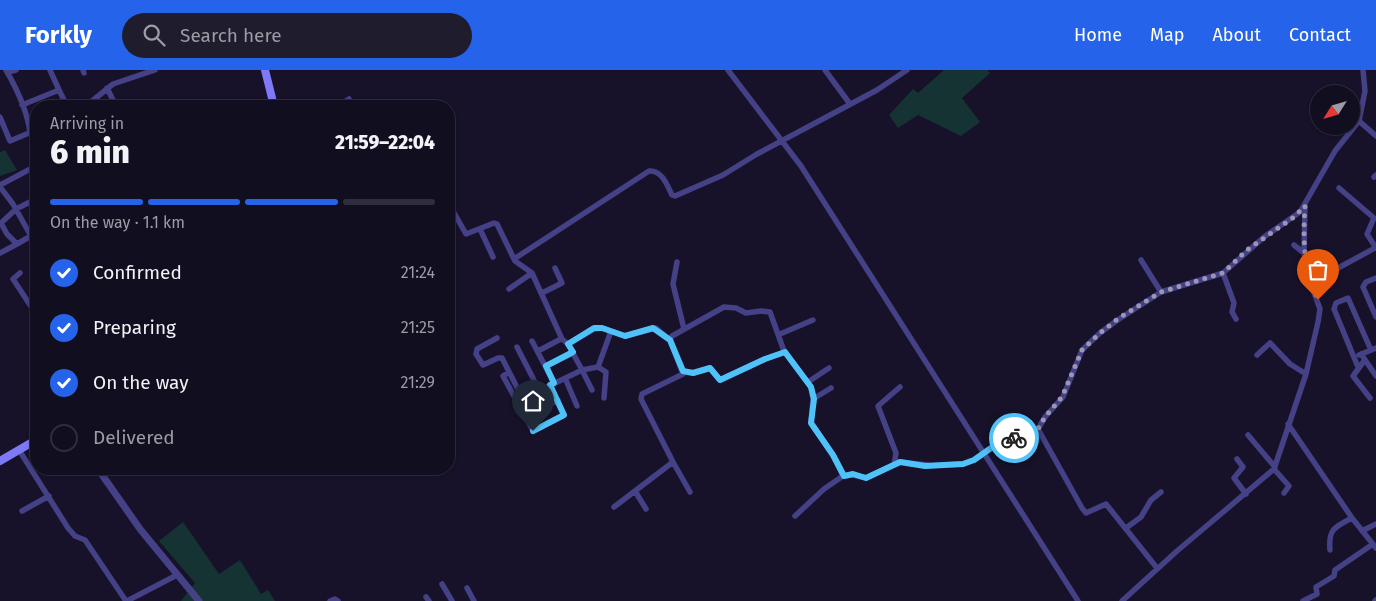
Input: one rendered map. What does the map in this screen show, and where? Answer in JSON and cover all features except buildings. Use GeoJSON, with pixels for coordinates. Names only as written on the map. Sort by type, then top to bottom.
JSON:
{"type":"FeatureCollection","features":[{"type":"Feature","properties":{"kind":"main road"},"geometry":{"type":"LineString","coordinates":[[265,70],[272,100]]}},
{"type":"Feature","properties":{"kind":"main road"},"geometry":{"type":"LineString","coordinates":[[0,462],[30,444]]}},
{"type":"Feature","properties":{"kind":"street"},"geometry":{"type":"LineString","coordinates":[[16,70],[7,71],[30,124]]}},
{"type":"Feature","properties":{"kind":"street"},"geometry":{"type":"LineString","coordinates":[[50,70],[64,100]]}},
{"type":"Feature","properties":{"kind":"street"},"geometry":{"type":"LineString","coordinates":[[728,70],[782,141],[1078,601]]}},
{"type":"Feature","properties":{"kind":"street"},"geometry":{"type":"LineString","coordinates":[[825,70],[850,104]]}},
{"type":"Feature","properties":{"kind":"street"},"geometry":{"type":"LineString","coordinates":[[514,259],[649,171],[655,171],[660,174],[675,196],[723,176],[782,141],[876,90],[907,70]]}},
{"type":"Feature","properties":{"kind":"street"},"geometry":{"type":"LineString","coordinates":[[1360,116],[1365,91],[1363,70]]}},
{"type":"Feature","properties":{"kind":"street"},"geometry":{"type":"LineString","coordinates":[[93,100],[107,88],[152,71]]}},
{"type":"Feature","properties":{"kind":"street"},"geometry":{"type":"LineString","coordinates":[[107,88],[113,100]]}},
{"type":"Feature","properties":{"kind":"street"},"geometry":{"type":"LineString","coordinates":[[34,100],[59,90]]}},
{"type":"Feature","properties":{"kind":"street"},"geometry":{"type":"LineString","coordinates":[[22,105],[30,102]]}},
{"type":"Feature","properties":{"kind":"street"},"geometry":{"type":"LineString","coordinates":[[0,117],[10,141],[30,132]]}},
{"type":"Feature","properties":{"kind":"street"},"geometry":{"type":"LineString","coordinates":[[1360,122],[1376,136]]}},
{"type":"Feature","properties":{"kind":"street"},"geometry":{"type":"LineString","coordinates":[[795,516],[824,489],[844,476],[853,474],[866,478],[894,464],[905,462],[944,466],[963,464],[1001,441],[1028,434],[1038,429],[1045,417],[1062,397],[1082,350],[1119,318],[1161,292],[1223,273],[1247,250],[1294,217],[1305,206],[1335,151],[1348,135]]}},
{"type":"Feature","properties":{"kind":"street"},"geometry":{"type":"LineString","coordinates":[[30,169],[0,186],[30,233]]}},
{"type":"Feature","properties":{"kind":"street"},"geometry":{"type":"LineString","coordinates":[[1309,279],[1327,274],[1375,248],[1366,234],[1374,222],[1374,218],[1339,188]]}},
{"type":"Feature","properties":{"kind":"street"},"geometry":{"type":"LineString","coordinates":[[17,244],[7,234],[1,223],[16,209],[30,202]]}},
{"type":"Feature","properties":{"kind":"street"},"geometry":{"type":"LineString","coordinates":[[1122,601],[1274,468],[1306,374],[1320,309],[1309,279],[1304,252],[1305,206]]}},
{"type":"Feature","properties":{"kind":"street"},"geometry":{"type":"LineString","coordinates":[[455,215],[466,234],[497,224],[514,259],[532,273],[562,339],[573,352],[592,390]]}},
{"type":"Feature","properties":{"kind":"street"},"geometry":{"type":"LineString","coordinates":[[480,229],[493,258]]}},
{"type":"Feature","properties":{"kind":"street"},"geometry":{"type":"LineString","coordinates":[[0,254],[30,237]]}},
{"type":"Feature","properties":{"kind":"street"},"geometry":{"type":"LineString","coordinates":[[1294,245],[1304,252]]}},
{"type":"Feature","properties":{"kind":"street"},"geometry":{"type":"LineString","coordinates":[[1141,260],[1161,292]]}},
{"type":"Feature","properties":{"kind":"street"},"geometry":{"type":"LineString","coordinates":[[676,262],[673,284],[684,329]]}},
{"type":"Feature","properties":{"kind":"street"},"geometry":{"type":"LineString","coordinates":[[542,293],[562,283],[555,268]]}},
{"type":"Feature","properties":{"kind":"street"},"geometry":{"type":"LineString","coordinates":[[20,273],[13,279],[30,305]]}},
{"type":"Feature","properties":{"kind":"street"},"geometry":{"type":"LineString","coordinates":[[509,289],[532,273]]}},
{"type":"Feature","properties":{"kind":"street"},"geometry":{"type":"LineString","coordinates":[[1223,273],[1234,303],[1232,312],[1236,319]]}},
{"type":"Feature","properties":{"kind":"street"},"geometry":{"type":"LineString","coordinates":[[1376,278],[1366,282],[1363,287],[1376,317]]}},
{"type":"Feature","properties":{"kind":"street"},"geometry":{"type":"LineString","coordinates":[[1354,357],[1373,349],[1348,298],[1336,303],[1334,309],[1358,367]]}},
{"type":"Feature","properties":{"kind":"street"},"geometry":{"type":"LineString","coordinates":[[670,340],[672,336],[724,307],[746,314],[761,311],[770,312],[780,334],[785,352],[808,382],[814,399],[811,423],[833,455],[844,476]]}},
{"type":"Feature","properties":{"kind":"street"},"geometry":{"type":"LineString","coordinates":[[780,334],[813,320]]}},
{"type":"Feature","properties":{"kind":"street"},"geometry":{"type":"LineString","coordinates":[[568,344],[594,328],[602,328],[625,336],[656,328],[670,340],[683,371]]}},
{"type":"Feature","properties":{"kind":"street"},"geometry":{"type":"LineString","coordinates":[[598,367],[610,334]]}},
{"type":"Feature","properties":{"kind":"street"},"geometry":{"type":"LineString","coordinates":[[497,338],[477,349],[476,354],[484,367],[500,357],[509,372],[524,416],[534,431],[564,416],[546,366],[532,341]]}},
{"type":"Feature","properties":{"kind":"street"},"geometry":{"type":"LineString","coordinates":[[538,351],[559,340]]}},
{"type":"Feature","properties":{"kind":"street"},"geometry":{"type":"LineString","coordinates":[[1257,355],[1270,343],[1290,364],[1306,374]]}},
{"type":"Feature","properties":{"kind":"street"},"geometry":{"type":"LineString","coordinates":[[517,347],[538,390]]}},
{"type":"Feature","properties":{"kind":"street"},"geometry":{"type":"LineString","coordinates":[[546,366],[573,352]]}},
{"type":"Feature","properties":{"kind":"street"},"geometry":{"type":"LineString","coordinates":[[683,371],[693,373],[710,368],[720,380],[785,352]]}},
{"type":"Feature","properties":{"kind":"street"},"geometry":{"type":"LineString","coordinates":[[1361,354],[1376,376]]}},
{"type":"Feature","properties":{"kind":"street"},"geometry":{"type":"LineString","coordinates":[[1364,360],[1353,376],[1370,398]]}},
{"type":"Feature","properties":{"kind":"street"},"geometry":{"type":"LineString","coordinates":[[520,400],[582,370],[598,367],[606,372],[604,398]]}},
{"type":"Feature","properties":{"kind":"street"},"geometry":{"type":"LineString","coordinates":[[808,382],[829,368]]}},
{"type":"Feature","properties":{"kind":"street"},"geometry":{"type":"LineString","coordinates":[[683,371],[680,376],[641,396],[673,462],[690,492]]}},
{"type":"Feature","properties":{"kind":"street"},"geometry":{"type":"LineString","coordinates":[[565,378],[577,406]]}},
{"type":"Feature","properties":{"kind":"street"},"geometry":{"type":"LineString","coordinates":[[894,464],[896,453],[878,406],[900,387]]}},
{"type":"Feature","properties":{"kind":"street"},"geometry":{"type":"LineString","coordinates":[[814,399],[831,388]]}},
{"type":"Feature","properties":{"kind":"street"},"geometry":{"type":"LineString","coordinates":[[524,416],[558,400]]}},
{"type":"Feature","properties":{"kind":"street"},"geometry":{"type":"LineString","coordinates":[[1288,424],[1352,518],[1374,546],[1335,570],[1334,576],[1316,587],[1317,594],[1303,601]]}},
{"type":"Feature","properties":{"kind":"street"},"geometry":{"type":"LineString","coordinates":[[1038,429],[1086,513],[1106,504],[1158,568]]}},
{"type":"Feature","properties":{"kind":"street"},"geometry":{"type":"LineString","coordinates":[[1248,435],[1289,486],[1284,494]]}},
{"type":"Feature","properties":{"kind":"street"},"geometry":{"type":"LineString","coordinates":[[19,450],[30,467]]}},
{"type":"Feature","properties":{"kind":"street"},"geometry":{"type":"LineString","coordinates":[[1237,459],[1243,467],[1234,478],[1246,494]]}},
{"type":"Feature","properties":{"kind":"street"},"geometry":{"type":"LineString","coordinates":[[614,507],[673,462]]}},
{"type":"Feature","properties":{"kind":"street"},"geometry":{"type":"LineString","coordinates":[[35,475],[73,534],[84,539],[94,551],[127,601],[177,575]]}},
{"type":"Feature","properties":{"kind":"street"},"geometry":{"type":"LineString","coordinates":[[102,475],[140,529],[199,601]]}},
{"type":"Feature","properties":{"kind":"street"},"geometry":{"type":"LineString","coordinates":[[635,491],[646,509]]}},
{"type":"Feature","properties":{"kind":"street"},"geometry":{"type":"LineString","coordinates":[[1126,528],[1141,517],[1151,500],[1161,492]]}},
{"type":"Feature","properties":{"kind":"street"},"geometry":{"type":"LineString","coordinates":[[22,511],[49,496]]}},
{"type":"Feature","properties":{"kind":"street"},"geometry":{"type":"LineString","coordinates":[[1330,550],[1329,536],[1352,518]]}},
{"type":"Feature","properties":{"kind":"street"},"geometry":{"type":"LineString","coordinates":[[1362,531],[1376,524]]}},
{"type":"Feature","properties":{"kind":"street"},"geometry":{"type":"LineString","coordinates":[[442,584],[452,601]]}},
{"type":"Feature","properties":{"kind":"street"},"geometry":{"type":"LineString","coordinates":[[467,588],[474,601]]}},
{"type":"Feature","properties":{"kind":"street"},"geometry":{"type":"LineString","coordinates":[[330,601],[335,599],[338,601]]}},
{"type":"Feature","properties":{"kind":"green space"},"geometry":{"type":"Polygon","coordinates":[[[944,70],[987,70],[990,73],[962,98],[980,122],[961,136],[918,115],[898,128],[889,115],[913,89],[918,93],[944,70]]]}},
{"type":"Feature","properties":{"kind":"green space"},"geometry":{"type":"Polygon","coordinates":[[[5,150],[17,170],[0,176],[0,152],[5,150]]]}},
{"type":"Feature","properties":{"kind":"green space"},"geometry":{"type":"Polygon","coordinates":[[[183,522],[219,574],[240,560],[261,594],[268,590],[275,601],[181,601],[195,583],[159,541],[183,522]]]}},
{"type":"Feature","properties":{"kind":"way so far"},"geometry":{"type":"LineString","coordinates":[[1014,438],[1038,429],[1045,417],[1062,397],[1082,350],[1100,333],[1119,318],[1161,292],[1223,273],[1247,250],[1294,217],[1305,206],[1304,252],[1309,279],[1318,300]]}},
{"type":"Feature","properties":{"kind":"route"},"geometry":{"type":"LineString","coordinates":[[533,431],[564,415],[550,385],[554,383],[546,366],[573,352],[568,344],[594,328],[602,328],[629,336],[656,328],[664,337],[670,340],[683,371],[697,373],[710,368],[720,380],[785,352],[811,387],[814,399],[811,423],[833,455],[844,476],[853,474],[866,478],[900,462],[925,466],[932,464],[944,466],[963,464],[974,460],[1001,441],[1014,438]]}}]}
